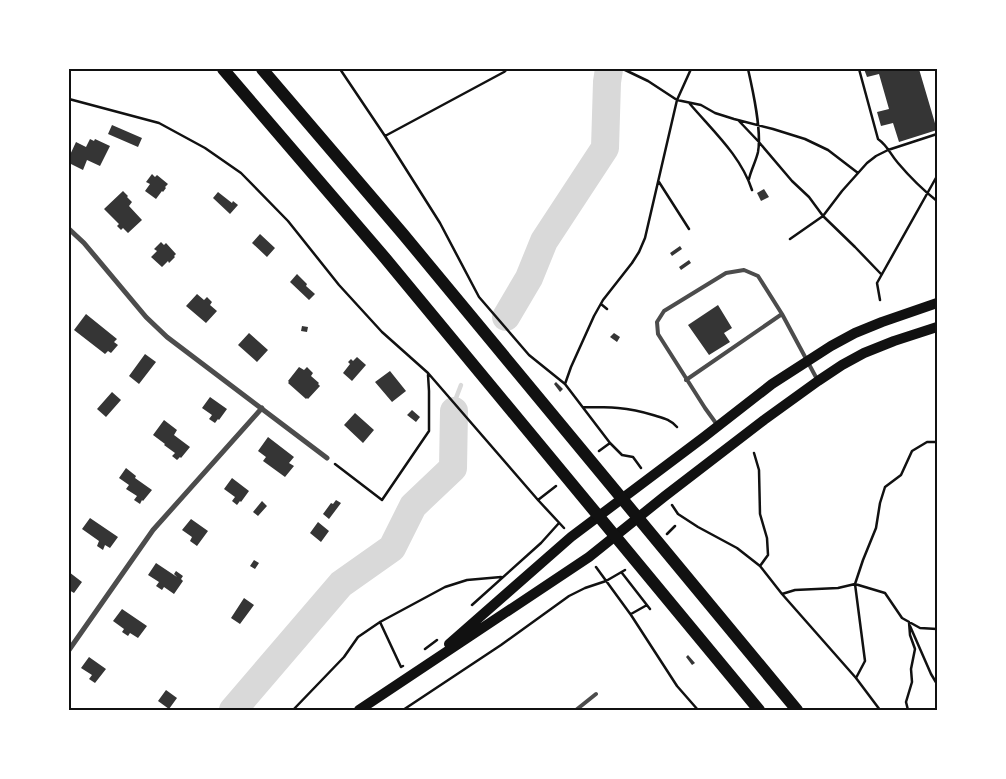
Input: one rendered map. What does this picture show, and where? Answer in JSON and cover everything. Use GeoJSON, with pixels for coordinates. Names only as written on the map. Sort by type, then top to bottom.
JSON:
{"type":"FeatureCollection","features":[{"type":"Feature","properties":{"kind":"main road"},"geometry":{"type":"LineString","coordinates":[[223,69],[385,258],[760,710]]}},
{"type":"Feature","properties":{"kind":"main road"},"geometry":{"type":"LineString","coordinates":[[262,69],[403,234],[797,710]]}},
{"type":"Feature","properties":{"kind":"main road"},"geometry":{"type":"LineString","coordinates":[[418,671],[571,536],[772,384],[855,333],[937,303]]}},
{"type":"Feature","properties":{"kind":"main road"},"geometry":{"type":"LineString","coordinates":[[359,710],[589,557],[741,438],[842,365],[864,353],[894,341],[937,327]]}},
{"type":"Feature","properties":{"kind":"street"},"geometry":{"type":"LineString","coordinates":[[69,229],[84,243],[146,317],[167,337],[327,458]]}},
{"type":"Feature","properties":{"kind":"street"},"geometry":{"type":"LineString","coordinates":[[69,650],[154,530],[262,408]]}},
{"type":"Feature","properties":{"kind":"lane"},"geometry":{"type":"LineString","coordinates":[[718,426],[686,380],[658,334],[657,322],[664,311],[726,273],[744,270],[758,276],[782,314],[818,381]]}},
{"type":"Feature","properties":{"kind":"lane"},"geometry":{"type":"LineString","coordinates":[[686,380],[782,314]]}},
{"type":"Feature","properties":{"kind":"lane"},"geometry":{"type":"LineString","coordinates":[[576,710],[596,694]]}},
{"type":"Feature","properties":{"kind":"path"},"geometry":{"type":"LineString","coordinates":[[340,69],[440,224],[479,297],[529,355],[565,384],[610,443],[622,455],[633,457]]}},
{"type":"Feature","properties":{"kind":"path"},"geometry":{"type":"LineString","coordinates":[[385,136],[507,69]]}},
{"type":"Feature","properties":{"kind":"path"},"geometry":{"type":"LineString","coordinates":[[623,69],[648,80],[677,100],[701,105],[715,113],[805,139],[828,150],[858,173]]}},
{"type":"Feature","properties":{"kind":"path"},"geometry":{"type":"LineString","coordinates":[[565,384],[574,359],[594,316],[632,264],[645,238],[677,100],[691,69]]}},
{"type":"Feature","properties":{"kind":"path"},"geometry":{"type":"LineString","coordinates":[[748,69],[754,94],[758,141],[758,152],[748,179]]}},
{"type":"Feature","properties":{"kind":"path"},"geometry":{"type":"LineString","coordinates":[[859,69],[878,139],[887,145],[888,150],[897,162],[927,194],[937,201]]}},
{"type":"Feature","properties":{"kind":"path"},"geometry":{"type":"LineString","coordinates":[[69,99],[159,123],[205,148],[240,172],[288,222],[339,285],[382,332],[428,373],[559,523]]}},
{"type":"Feature","properties":{"kind":"path"},"geometry":{"type":"LineString","coordinates":[[689,103],[737,159],[752,190]]}},
{"type":"Feature","properties":{"kind":"path"},"geometry":{"type":"LineString","coordinates":[[738,120],[808,197],[822,216],[855,246],[881,274]]}},
{"type":"Feature","properties":{"kind":"path"},"geometry":{"type":"LineString","coordinates":[[790,239],[822,216],[867,163],[876,156],[888,150],[937,134]]}},
{"type":"Feature","properties":{"kind":"path"},"geometry":{"type":"LineString","coordinates":[[880,300],[877,283],[881,274],[937,176]]}},
{"type":"Feature","properties":{"kind":"path"},"geometry":{"type":"LineString","coordinates":[[659,182],[689,229]]}},
{"type":"Feature","properties":{"kind":"path"},"geometry":{"type":"LineString","coordinates":[[601,304],[607,309]]}},
{"type":"Feature","properties":{"kind":"path"},"geometry":{"type":"LineString","coordinates":[[327,458],[382,500],[429,431],[430,390],[428,373]]}},
{"type":"Feature","properties":{"kind":"path"},"geometry":{"type":"LineString","coordinates":[[583,407],[612,407],[635,410],[670,420],[677,427]]}},
{"type":"Feature","properties":{"kind":"path"},"geometry":{"type":"LineString","coordinates":[[856,678],[865,661],[855,584],[876,528],[885,487],[901,474],[912,451],[927,442],[937,442]]}},
{"type":"Feature","properties":{"kind":"path"},"geometry":{"type":"LineString","coordinates":[[754,453],[759,470],[760,514],[768,538],[768,555],[760,566]]}},
{"type":"Feature","properties":{"kind":"path"},"geometry":{"type":"LineString","coordinates":[[678,514],[737,548],[760,566],[782,594],[856,678],[880,710]]}},
{"type":"Feature","properties":{"kind":"path"},"geometry":{"type":"LineString","coordinates":[[403,710],[501,645],[569,596],[606,581],[627,568]]}},
{"type":"Feature","properties":{"kind":"path"},"geometry":{"type":"LineString","coordinates":[[622,572],[650,609]]}},
{"type":"Feature","properties":{"kind":"path"},"geometry":{"type":"LineString","coordinates":[[293,710],[344,657],[358,637],[380,622],[445,587],[467,580],[503,577]]}},
{"type":"Feature","properties":{"kind":"path"},"geometry":{"type":"LineString","coordinates":[[606,581],[677,686],[698,710]]}},
{"type":"Feature","properties":{"kind":"path"},"geometry":{"type":"LineString","coordinates":[[782,594],[795,590],[838,588],[855,584],[886,593],[902,618],[908,622],[920,628],[937,629]]}},
{"type":"Feature","properties":{"kind":"path"},"geometry":{"type":"LineString","coordinates":[[630,615],[647,605]]}},
{"type":"Feature","properties":{"kind":"path"},"geometry":{"type":"LineString","coordinates":[[380,622],[401,667]]}},
{"type":"Feature","properties":{"kind":"path"},"geometry":{"type":"LineString","coordinates":[[908,622],[937,684]]}},
{"type":"Feature","properties":{"kind":"path"},"geometry":{"type":"LineString","coordinates":[[908,622],[915,649],[911,669],[912,682],[906,702],[908,710]]}},
{"type":"Feature","properties":{"kind":"building"},"geometry":{"type":"Polygon","coordinates":[[[864,69],[919,69],[937,130],[899,142],[893,123],[881,126],[877,112],[889,109],[879,74],[867,77],[864,69]]]}},
{"type":"Feature","properties":{"kind":"building"},"geometry":{"type":"Polygon","coordinates":[[[112,125],[142,138],[138,147],[108,134],[112,125]]]}},
{"type":"Feature","properties":{"kind":"building"},"geometry":{"type":"Polygon","coordinates":[[[90,139],[94,141],[95,139],[110,146],[100,166],[87,160],[83,170],[69,163],[69,157],[76,142],[86,147],[90,139]]]}},
{"type":"Feature","properties":{"kind":"building"},"geometry":{"type":"Polygon","coordinates":[[[152,174],[155,177],[157,175],[168,184],[156,199],[145,191],[150,184],[146,182],[152,174]]]}},
{"type":"Feature","properties":{"kind":"building"},"geometry":{"type":"Polygon","coordinates":[[[764,189],[769,197],[761,201],[757,193],[764,189]]]}},
{"type":"Feature","properties":{"kind":"building"},"geometry":{"type":"Polygon","coordinates":[[[123,191],[132,202],[129,206],[142,220],[128,233],[123,228],[121,230],[117,226],[119,224],[104,209],[123,191]]]}},
{"type":"Feature","properties":{"kind":"building"},"geometry":{"type":"Polygon","coordinates":[[[218,192],[232,203],[233,201],[238,205],[230,214],[213,198],[218,192]]]}},
{"type":"Feature","properties":{"kind":"building"},"geometry":{"type":"Polygon","coordinates":[[[260,234],[275,248],[267,257],[252,243],[260,234]]]}},
{"type":"Feature","properties":{"kind":"building"},"geometry":{"type":"Polygon","coordinates":[[[161,242],[164,245],[166,243],[176,254],[169,263],[168,261],[162,267],[151,257],[157,251],[154,249],[161,242]]]}},
{"type":"Feature","properties":{"kind":"building"},"geometry":{"type":"Polygon","coordinates":[[[680,246],[682,249],[672,256],[670,253],[680,246]]]}},
{"type":"Feature","properties":{"kind":"building"},"geometry":{"type":"Polygon","coordinates":[[[689,260],[691,263],[681,270],[679,267],[689,260]]]}},
{"type":"Feature","properties":{"kind":"building"},"geometry":{"type":"Polygon","coordinates":[[[297,274],[315,294],[309,300],[290,282],[297,274]]]}},
{"type":"Feature","properties":{"kind":"building"},"geometry":{"type":"Polygon","coordinates":[[[197,294],[204,300],[207,297],[212,302],[210,305],[217,311],[206,323],[186,306],[197,294]]]}},
{"type":"Feature","properties":{"kind":"building"},"geometry":{"type":"Polygon","coordinates":[[[718,305],[732,328],[724,333],[730,342],[709,355],[688,325],[718,305]]]}},
{"type":"Feature","properties":{"kind":"building"},"geometry":{"type":"Polygon","coordinates":[[[86,314],[117,339],[114,342],[118,345],[111,353],[108,351],[105,354],[74,330],[86,314]]]}},
{"type":"Feature","properties":{"kind":"building"},"geometry":{"type":"Polygon","coordinates":[[[302,326],[308,327],[307,332],[301,331],[302,326]]]}},
{"type":"Feature","properties":{"kind":"building"},"geometry":{"type":"Polygon","coordinates":[[[249,333],[268,350],[257,362],[238,345],[249,333]]]}},
{"type":"Feature","properties":{"kind":"building"},"geometry":{"type":"Polygon","coordinates":[[[614,333],[620,337],[617,342],[610,337],[614,333]]]}},
{"type":"Feature","properties":{"kind":"building"},"geometry":{"type":"Polygon","coordinates":[[[145,354],[156,362],[139,384],[129,376],[145,354]]]}},
{"type":"Feature","properties":{"kind":"building"},"geometry":{"type":"Polygon","coordinates":[[[357,357],[366,365],[352,381],[343,373],[350,364],[348,362],[351,359],[353,361],[357,357]]]}},
{"type":"Feature","properties":{"kind":"building"},"geometry":{"type":"Polygon","coordinates":[[[299,367],[304,370],[307,367],[313,373],[311,376],[320,386],[308,399],[288,383],[299,367]]]}},
{"type":"Feature","properties":{"kind":"building"},"geometry":{"type":"Polygon","coordinates":[[[390,371],[406,391],[392,402],[375,382],[390,371]]]}},
{"type":"Feature","properties":{"kind":"building"},"geometry":{"type":"Polygon","coordinates":[[[556,382],[563,389],[560,392],[554,384],[556,382]]]}},
{"type":"Feature","properties":{"kind":"building"},"geometry":{"type":"Polygon","coordinates":[[[112,392],[121,400],[106,417],[97,409],[112,392]]]}},
{"type":"Feature","properties":{"kind":"building"},"geometry":{"type":"Polygon","coordinates":[[[210,397],[227,409],[215,423],[209,419],[212,415],[202,408],[210,397]]]}},
{"type":"Feature","properties":{"kind":"building"},"geometry":{"type":"Polygon","coordinates":[[[412,410],[420,417],[416,422],[407,415],[412,410]]]}},
{"type":"Feature","properties":{"kind":"building"},"geometry":{"type":"Polygon","coordinates":[[[355,413],[374,430],[363,443],[344,425],[355,413]]]}},
{"type":"Feature","properties":{"kind":"building"},"geometry":{"type":"Polygon","coordinates":[[[164,420],[177,430],[174,435],[190,447],[177,460],[172,456],[175,453],[153,435],[164,420]]]}},
{"type":"Feature","properties":{"kind":"building"},"geometry":{"type":"Polygon","coordinates":[[[268,437],[294,457],[289,463],[294,466],[285,477],[263,461],[266,457],[258,451],[268,437]]]}},
{"type":"Feature","properties":{"kind":"building"},"geometry":{"type":"Polygon","coordinates":[[[126,468],[136,476],[135,478],[152,490],[140,504],[134,500],[137,496],[126,489],[129,485],[119,478],[126,468]]]}},
{"type":"Feature","properties":{"kind":"building"},"geometry":{"type":"Polygon","coordinates":[[[232,478],[249,491],[237,505],[232,501],[235,497],[224,489],[232,478]]]}},
{"type":"Feature","properties":{"kind":"building"},"geometry":{"type":"Polygon","coordinates":[[[336,500],[341,503],[329,519],[323,514],[331,503],[333,504],[336,500]]]}},
{"type":"Feature","properties":{"kind":"building"},"geometry":{"type":"Polygon","coordinates":[[[262,501],[267,506],[258,516],[253,512],[262,501]]]}},
{"type":"Feature","properties":{"kind":"building"},"geometry":{"type":"Polygon","coordinates":[[[90,518],[118,537],[110,548],[105,545],[103,550],[97,546],[99,541],[82,529],[90,518]]]}},
{"type":"Feature","properties":{"kind":"building"},"geometry":{"type":"Polygon","coordinates":[[[191,519],[208,531],[197,546],[190,541],[192,537],[182,530],[191,519]]]}},
{"type":"Feature","properties":{"kind":"building"},"geometry":{"type":"Polygon","coordinates":[[[318,522],[329,531],[321,542],[310,533],[318,522]]]}},
{"type":"Feature","properties":{"kind":"building"},"geometry":{"type":"Polygon","coordinates":[[[254,560],[259,563],[255,569],[250,566],[254,560]]]}},
{"type":"Feature","properties":{"kind":"building"},"geometry":{"type":"Polygon","coordinates":[[[156,563],[177,577],[174,574],[176,571],[183,576],[181,579],[183,581],[174,594],[164,587],[162,590],[156,586],[159,582],[148,575],[156,563]]]}},
{"type":"Feature","properties":{"kind":"building"},"geometry":{"type":"Polygon","coordinates":[[[69,572],[82,582],[74,593],[69,590],[69,572]]]}},
{"type":"Feature","properties":{"kind":"building"},"geometry":{"type":"Polygon","coordinates":[[[244,598],[254,605],[240,624],[231,618],[244,598]]]}},
{"type":"Feature","properties":{"kind":"building"},"geometry":{"type":"Polygon","coordinates":[[[122,609],[147,626],[138,638],[130,633],[128,636],[122,632],[124,629],[113,621],[122,609]]]}},
{"type":"Feature","properties":{"kind":"building"},"geometry":{"type":"Polygon","coordinates":[[[688,655],[695,663],[692,665],[686,657],[688,655]]]}},
{"type":"Feature","properties":{"kind":"building"},"geometry":{"type":"Polygon","coordinates":[[[89,657],[106,669],[95,683],[89,679],[92,675],[81,668],[89,657]]]}},
{"type":"Feature","properties":{"kind":"building"},"geometry":{"type":"Polygon","coordinates":[[[166,690],[177,698],[169,709],[158,701],[166,690]]]}},
{"type":"Feature","properties":{"kind":"waterway"},"geometry":{"type":"LineString","coordinates":[[506,317],[529,278],[544,241],[605,148],[609,69]]}},
{"type":"Feature","properties":{"kind":"waterway"},"geometry":{"type":"LineString","coordinates":[[454,411],[461,385]]}},
{"type":"Feature","properties":{"kind":"waterway"},"geometry":{"type":"LineString","coordinates":[[233,710],[341,584],[392,548],[413,506],[453,468],[454,411]]}}]}
